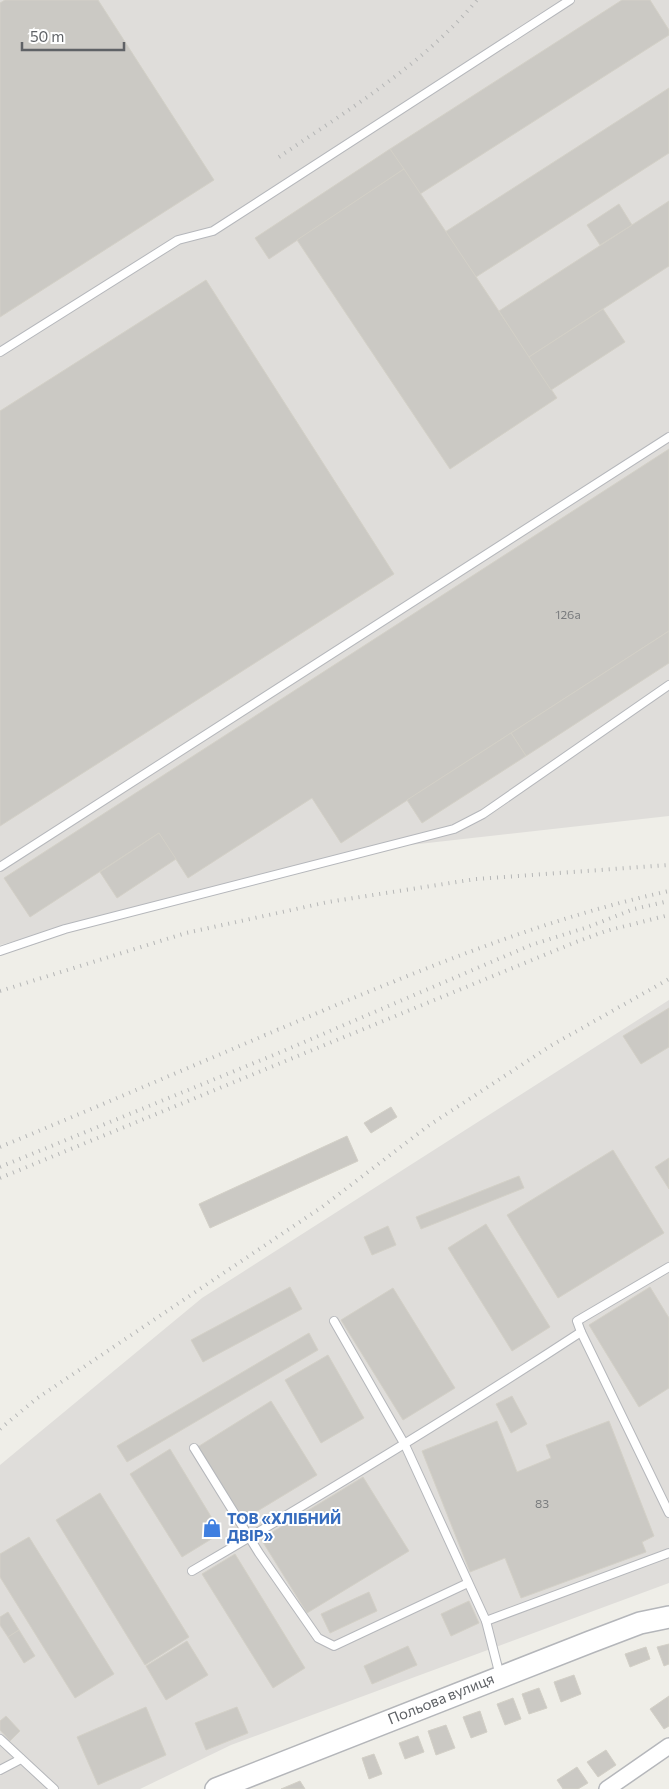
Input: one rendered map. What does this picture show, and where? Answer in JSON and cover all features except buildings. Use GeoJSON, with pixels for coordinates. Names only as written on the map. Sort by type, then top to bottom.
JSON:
{"type":"FeatureCollection","features":[{"type":"Feature","properties":{"kind":"main road","name":"Польова вулиця"},"geometry":{"type":"LineString","coordinates":[[216,1789],[240,1785],[500,1676],[640,1624],[669,1617]]}},
{"type":"Feature","properties":{"kind":"street"},"geometry":{"type":"LineString","coordinates":[[607,1789],[669,1746]]}},
{"type":"Feature","properties":{"kind":"lane"},"geometry":{"type":"LineString","coordinates":[[0,352],[178,240],[214,231],[570,0]]}},
{"type":"Feature","properties":{"kind":"lane"},"geometry":{"type":"LineString","coordinates":[[0,867],[669,438]]}},
{"type":"Feature","properties":{"kind":"lane"},"geometry":{"type":"LineString","coordinates":[[0,951],[65,929],[454,829],[483,814],[669,685]]}},
{"type":"Feature","properties":{"kind":"lane"},"geometry":{"type":"LineString","coordinates":[[669,1267],[577,1321],[669,1511]]}},
{"type":"Feature","properties":{"kind":"lane"},"geometry":{"type":"LineString","coordinates":[[334,1321],[405,1445],[486,1621],[500,1676]]}},
{"type":"Feature","properties":{"kind":"lane"},"geometry":{"type":"LineString","coordinates":[[192,1571],[405,1445],[581,1332]]}},
{"type":"Feature","properties":{"kind":"lane"},"geometry":{"type":"LineString","coordinates":[[194,1448],[250,1538],[318,1638],[334,1646],[468,1583]]}},
{"type":"Feature","properties":{"kind":"lane"},"geometry":{"type":"LineString","coordinates":[[486,1621],[669,1553]]}},
{"type":"Feature","properties":{"kind":"lane"},"geometry":{"type":"LineString","coordinates":[[0,1739],[54,1789]]}},
{"type":"Feature","properties":{"kind":"lane"},"geometry":{"type":"LineString","coordinates":[[0,1770],[21,1759]]}},
{"type":"Feature","properties":{"kind":"shaded area"},"geometry":{"type":"Polygon","coordinates":[[[0,0],[669,0],[669,816],[365,850],[0,945],[0,0]]]}},
{"type":"Feature","properties":{"kind":"shaded area"},"geometry":{"type":"Polygon","coordinates":[[[669,1000],[669,1583],[231,1745],[140,1789],[0,1789],[0,1465],[202,1298],[669,1000]]]}},
{"type":"Feature","properties":{"kind":"railway"},"geometry":{"type":"LineString","coordinates":[[279,157],[384,85],[433,45],[477,0]]}},
{"type":"Feature","properties":{"kind":"railway"},"geometry":{"type":"LineString","coordinates":[[0,991],[186,933],[328,902],[476,879],[669,865]]}},
{"type":"Feature","properties":{"kind":"railway"},"geometry":{"type":"LineString","coordinates":[[0,1147],[421,970],[543,926],[627,901],[669,891]]}},
{"type":"Feature","properties":{"kind":"railway"},"geometry":{"type":"LineString","coordinates":[[0,1167],[281,1052],[531,945],[588,927],[634,909],[669,901]]}},
{"type":"Feature","properties":{"kind":"railway"},"geometry":{"type":"LineString","coordinates":[[0,1178],[576,942],[606,931],[669,915]]}},
{"type":"Feature","properties":{"kind":"railway"},"geometry":{"type":"LineString","coordinates":[[0,1429],[36,1399],[322,1207],[428,1126],[552,1045],[669,979]]}},
{"type":"Feature","properties":{"kind":"place","name":"ТОВ «ХЛІБНИЙ ДВІР»"},"geometry":{"type":"Point","coordinates":[212,1528]}}]}
